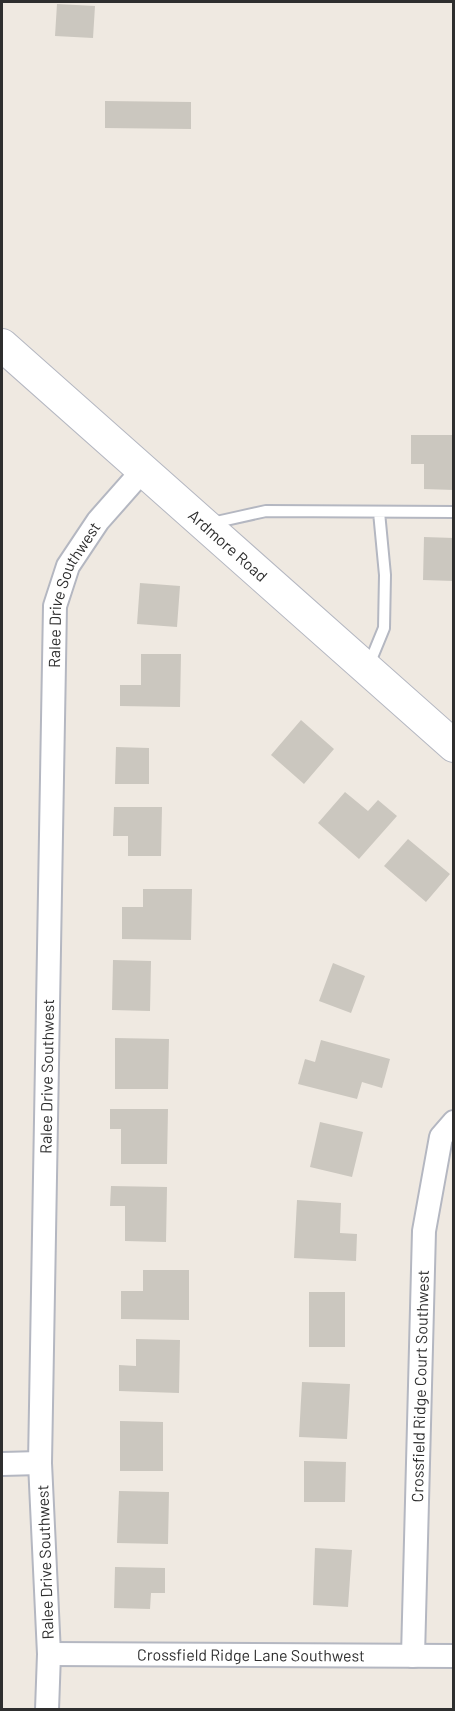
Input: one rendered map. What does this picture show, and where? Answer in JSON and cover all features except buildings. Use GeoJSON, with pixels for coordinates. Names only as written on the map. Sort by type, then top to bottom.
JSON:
{"type":"FeatureCollection","features":[{"type":"Feature","properties":{"kind":"street","name":"Ardmore Road"},"geometry":{"type":"LineString","coordinates":[[2,345],[453,746]]}},
{"type":"Feature","properties":{"kind":"street","name":"Ralee Drive Southwest"},"geometry":{"type":"LineString","coordinates":[[47,1710],[49,1654],[40,1463],[55,606],[68,566],[98,520],[143,470]]}},
{"type":"Feature","properties":{"kind":"street","name":"Crossfield Ridge Court Southwest"},"geometry":{"type":"LineString","coordinates":[[413,1656],[424,1231],[441,1137],[453,1122]]}},
{"type":"Feature","properties":{"kind":"street"},"geometry":{"type":"LineString","coordinates":[[2,1464],[40,1463]]}},
{"type":"Feature","properties":{"kind":"street","name":"Crossfield Ridge Lane Southwest"},"geometry":{"type":"LineString","coordinates":[[49,1654],[453,1656]]}},
{"type":"Feature","properties":{"kind":"lane"},"geometry":{"type":"LineString","coordinates":[[202,525],[266,511],[453,512]]}},
{"type":"Feature","properties":{"kind":"lane"},"geometry":{"type":"LineString","coordinates":[[367,670],[384,628],[385,575],[380,512]]}}]}
